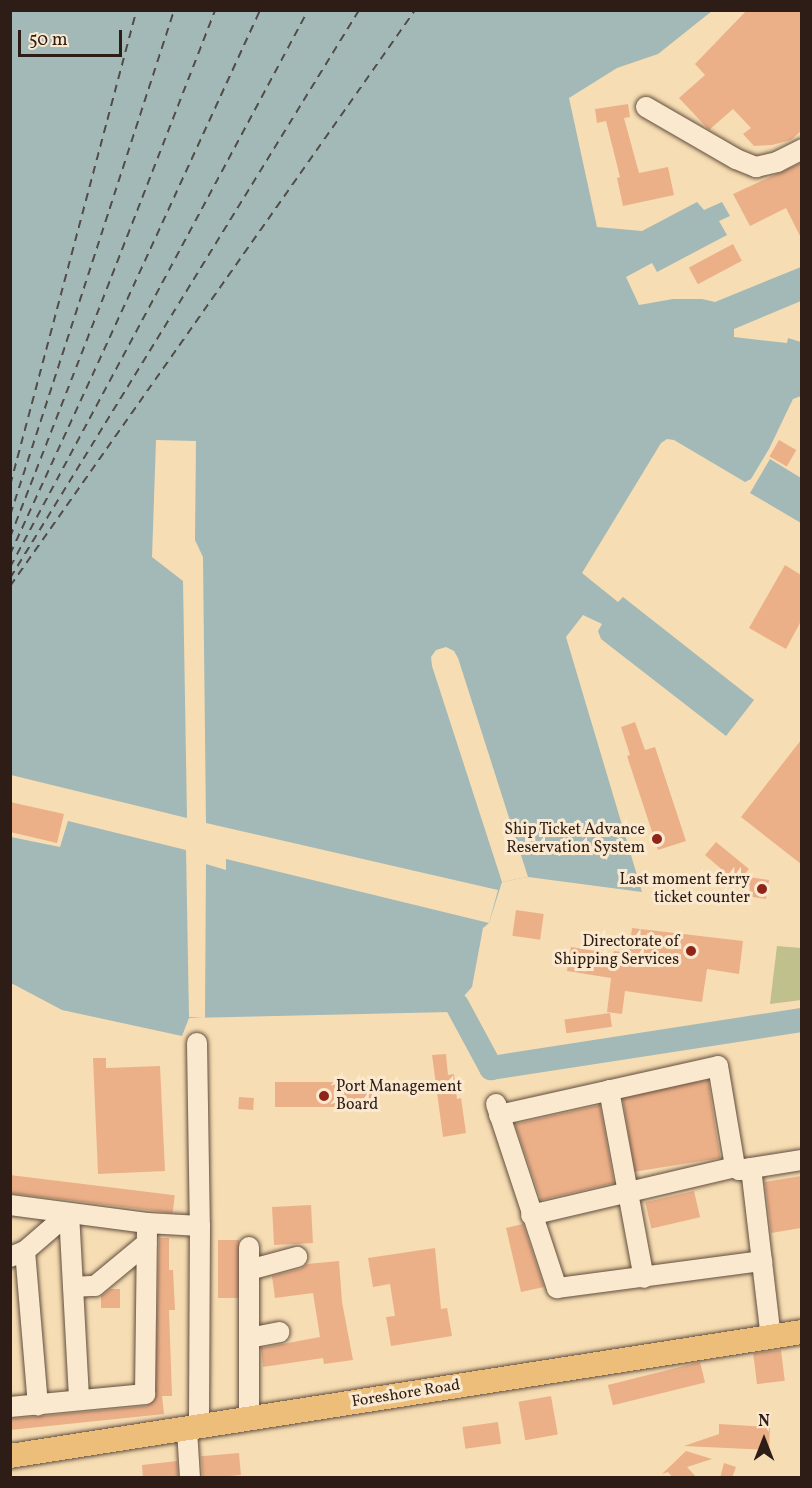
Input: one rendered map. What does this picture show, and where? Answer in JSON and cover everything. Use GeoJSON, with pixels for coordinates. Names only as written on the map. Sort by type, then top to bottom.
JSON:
{"type":"FeatureCollection","features":[{"type":"Feature","properties":{"kind":"main road","name":"Foreshore Road"},"geometry":{"type":"LineString","coordinates":[[10,1456],[801,1332]]}},
{"type":"Feature","properties":{"kind":"street"},"geometry":{"type":"LineString","coordinates":[[646,107],[736,159],[756,167],[777,162],[801,149]]}},
{"type":"Feature","properties":{"kind":"street"},"geometry":{"type":"LineString","coordinates":[[190,1478],[200,1226],[197,1043]]}},
{"type":"Feature","properties":{"kind":"street"},"geometry":{"type":"LineString","coordinates":[[762,1262],[557,1288],[531,1215],[498,1109],[609,1090],[718,1066],[743,1168],[762,1262],[771,1337]]}},
{"type":"Feature","properties":{"kind":"street"},"geometry":{"type":"LineString","coordinates":[[609,1090],[644,1278]]}},
{"type":"Feature","properties":{"kind":"street"},"geometry":{"type":"LineString","coordinates":[[531,1215],[743,1168],[801,1160]]}},
{"type":"Feature","properties":{"kind":"street"},"geometry":{"type":"LineString","coordinates":[[10,1205],[147,1223],[200,1226]]}},
{"type":"Feature","properties":{"kind":"street"},"geometry":{"type":"LineString","coordinates":[[38,1405],[18,1254],[69,1213]]}},
{"type":"Feature","properties":{"kind":"street"},"geometry":{"type":"LineString","coordinates":[[69,1213],[79,1400]]}},
{"type":"Feature","properties":{"kind":"street"},"geometry":{"type":"LineString","coordinates":[[10,1407],[145,1394],[147,1223]]}},
{"type":"Feature","properties":{"kind":"street"},"geometry":{"type":"LineString","coordinates":[[73,1287],[95,1286],[147,1243]]}},
{"type":"Feature","properties":{"kind":"street"},"geometry":{"type":"LineString","coordinates":[[249,1247],[249,1419]]}},
{"type":"Feature","properties":{"kind":"street"},"geometry":{"type":"LineString","coordinates":[[249,1270],[297,1257]]}},
{"type":"Feature","properties":{"kind":"street"},"geometry":{"type":"LineString","coordinates":[[249,1338],[279,1332]]}},
{"type":"Feature","properties":{"kind":"green space"},"geometry":{"type":"Polygon","coordinates":[[[777,946],[801,948],[801,1000],[770,1004],[777,946]]]}},
{"type":"Feature","properties":{"kind":"water"},"geometry":{"type":"Polygon","coordinates":[[[10,11],[712,11],[658,54],[617,68],[569,98],[597,227],[642,231],[697,202],[704,210],[722,202],[730,216],[719,221],[727,235],[657,272],[652,263],[626,277],[639,305],[673,299],[702,299],[715,302],[801,267],[801,301],[734,329],[734,337],[787,343],[788,338],[801,342],[801,396],[793,399],[769,449],[751,479],[745,482],[674,440],[667,439],[661,443],[582,573],[618,602],[623,597],[754,700],[726,736],[601,639],[598,631],[602,624],[583,615],[566,637],[642,892],[528,877],[502,882],[489,923],[483,928],[472,987],[450,1012],[189,1018],[182,1036],[62,1010],[11,983],[10,11]]]}},
{"type":"Feature","properties":{"kind":"water"},"geometry":{"type":"Polygon","coordinates":[[[770,459],[801,478],[801,523],[750,493],[770,459]]]}},
{"type":"Feature","properties":{"kind":"pier"},"geometry":{"type":"Polygon","coordinates":[[[156,440],[196,441],[195,540],[203,557],[206,823],[498,890],[489,923],[226,859],[226,870],[206,864],[205,1018],[189,1017],[186,850],[68,821],[60,847],[11,837],[11,775],[187,818],[183,581],[152,557],[156,440]]]}},
{"type":"Feature","properties":{"kind":"pier"},"geometry":{"type":"Polygon","coordinates":[[[446,647],[454,651],[458,658],[528,877],[502,882],[432,666],[431,657],[436,650],[446,647]]]}},
{"type":"Feature","properties":{"kind":"building"},"geometry":{"type":"Polygon","coordinates":[[[747,10],[801,10],[801,131],[791,140],[772,145],[754,146],[743,134],[751,128],[733,109],[709,130],[679,98],[705,75],[695,64],[747,10]]]}},
{"type":"Feature","properties":{"kind":"building"},"geometry":{"type":"Polygon","coordinates":[[[628,104],[630,117],[624,118],[639,173],[668,167],[674,195],[623,206],[617,178],[620,177],[606,121],[597,123],[595,109],[628,104]]]}},
{"type":"Feature","properties":{"kind":"building"},"geometry":{"type":"Polygon","coordinates":[[[801,163],[801,238],[786,208],[750,226],[733,194],[801,163]]]}},
{"type":"Feature","properties":{"kind":"building"},"geometry":{"type":"Polygon","coordinates":[[[733,244],[742,261],[698,284],[689,267],[733,244]]]}},
{"type":"Feature","properties":{"kind":"building"},"geometry":{"type":"Polygon","coordinates":[[[779,440],[796,450],[787,466],[770,456],[779,440]]]}},
{"type":"Feature","properties":{"kind":"building"},"geometry":{"type":"Polygon","coordinates":[[[785,565],[801,575],[801,621],[786,649],[749,628],[785,565]]]}},
{"type":"Feature","properties":{"kind":"building"},"geometry":{"type":"Polygon","coordinates":[[[635,722],[645,750],[655,747],[686,841],[658,850],[627,756],[630,755],[621,727],[635,722]]]}},
{"type":"Feature","properties":{"kind":"building"},"geometry":{"type":"Polygon","coordinates":[[[801,740],[801,864],[741,817],[801,740]]]}},
{"type":"Feature","properties":{"kind":"building"},"geometry":{"type":"Polygon","coordinates":[[[10,802],[64,814],[57,843],[10,832],[10,802]]]}},
{"type":"Feature","properties":{"kind":"building"},"geometry":{"type":"Polygon","coordinates":[[[716,842],[749,869],[743,876],[769,880],[766,899],[741,895],[742,887],[705,855],[716,842]]]}},
{"type":"Feature","properties":{"kind":"building"},"geometry":{"type":"Polygon","coordinates":[[[516,910],[544,914],[540,940],[512,936],[516,910]]]}},
{"type":"Feature","properties":{"kind":"building"},"geometry":{"type":"Polygon","coordinates":[[[632,928],[743,941],[739,974],[707,969],[702,1002],[625,991],[622,1014],[607,1012],[611,978],[567,971],[571,947],[613,954],[614,951],[629,953],[632,928]]]}},
{"type":"Feature","properties":{"kind":"building"},"geometry":{"type":"Polygon","coordinates":[[[610,1013],[612,1027],[566,1033],[564,1019],[610,1013]]]}},
{"type":"Feature","properties":{"kind":"building"},"geometry":{"type":"Polygon","coordinates":[[[446,1054],[448,1075],[454,1074],[457,1099],[461,1098],[466,1133],[443,1137],[432,1055],[446,1054]]]}},
{"type":"Feature","properties":{"kind":"building"},"geometry":{"type":"Polygon","coordinates":[[[93,1058],[106,1058],[106,1068],[160,1066],[165,1171],[98,1174],[93,1058]]]}},
{"type":"Feature","properties":{"kind":"building"},"geometry":{"type":"Polygon","coordinates":[[[708,1080],[720,1158],[634,1172],[622,1094],[708,1080]]]}},
{"type":"Feature","properties":{"kind":"building","name":"Port Management Board"},"geometry":{"type":"Polygon","coordinates":[[[275,1082],[373,1082],[373,1107],[275,1107],[275,1082]]]}},
{"type":"Feature","properties":{"kind":"building"},"geometry":{"type":"Polygon","coordinates":[[[239,1097],[254,1098],[253,1110],[238,1109],[239,1097]]]}},
{"type":"Feature","properties":{"kind":"building"},"geometry":{"type":"Polygon","coordinates":[[[600,1105],[614,1183],[541,1200],[515,1124],[600,1105]]]}},
{"type":"Feature","properties":{"kind":"building"},"geometry":{"type":"Polygon","coordinates":[[[10,1175],[175,1195],[173,1213],[10,1193],[10,1175]]]}},
{"type":"Feature","properties":{"kind":"building"},"geometry":{"type":"Polygon","coordinates":[[[801,1176],[801,1228],[771,1233],[765,1182],[801,1176]]]}},
{"type":"Feature","properties":{"kind":"building"},"geometry":{"type":"Polygon","coordinates":[[[694,1191],[700,1217],[651,1229],[645,1202],[694,1191]]]}},
{"type":"Feature","properties":{"kind":"building"},"geometry":{"type":"Polygon","coordinates":[[[311,1205],[313,1243],[274,1245],[272,1207],[311,1205]]]}},
{"type":"Feature","properties":{"kind":"building"},"geometry":{"type":"Polygon","coordinates":[[[523,1224],[544,1287],[521,1292],[506,1228],[523,1224]]]}},
{"type":"Feature","properties":{"kind":"building"},"geometry":{"type":"Polygon","coordinates":[[[159,1238],[169,1238],[169,1270],[173,1270],[175,1310],[169,1310],[172,1396],[162,1396],[164,1414],[10,1430],[10,1419],[146,1406],[155,1400],[159,1238]]]}},
{"type":"Feature","properties":{"kind":"building"},"geometry":{"type":"Polygon","coordinates":[[[218,1240],[239,1240],[239,1298],[218,1298],[218,1240]]]}},
{"type":"Feature","properties":{"kind":"building"},"geometry":{"type":"Polygon","coordinates":[[[435,1248],[441,1309],[447,1308],[452,1336],[391,1346],[386,1317],[395,1316],[390,1284],[373,1287],[368,1258],[435,1248]]]}},
{"type":"Feature","properties":{"kind":"building"},"geometry":{"type":"Polygon","coordinates":[[[339,1261],[342,1302],[353,1360],[324,1364],[323,1358],[263,1367],[261,1348],[320,1337],[313,1293],[275,1298],[272,1276],[300,1269],[307,1264],[339,1261]]]}},
{"type":"Feature","properties":{"kind":"building"},"geometry":{"type":"Polygon","coordinates":[[[111,1289],[120,1289],[120,1308],[101,1308],[101,1296],[111,1289]]]}},
{"type":"Feature","properties":{"kind":"building"},"geometry":{"type":"Polygon","coordinates":[[[781,1350],[785,1381],[757,1384],[753,1353],[781,1350]]]}},
{"type":"Feature","properties":{"kind":"building"},"geometry":{"type":"Polygon","coordinates":[[[700,1362],[705,1382],[613,1405],[608,1385],[700,1362]]]}},
{"type":"Feature","properties":{"kind":"building"},"geometry":{"type":"Polygon","coordinates":[[[551,1396],[558,1434],[525,1440],[519,1402],[551,1396]]]}},
{"type":"Feature","properties":{"kind":"building"},"geometry":{"type":"Polygon","coordinates":[[[498,1422],[501,1444],[465,1449],[462,1427],[498,1422]]]}},
{"type":"Feature","properties":{"kind":"building"},"geometry":{"type":"Polygon","coordinates":[[[719,1424],[770,1427],[769,1450],[684,1446],[719,1434],[719,1424]]]}},
{"type":"Feature","properties":{"kind":"building"},"geometry":{"type":"Polygon","coordinates":[[[686,1451],[712,1459],[687,1467],[697,1478],[673,1478],[668,1472],[662,1474],[686,1451]]]}},
{"type":"Feature","properties":{"kind":"building"},"geometry":{"type":"Polygon","coordinates":[[[239,1453],[241,1475],[203,1478],[201,1456],[239,1453]]]}},
{"type":"Feature","properties":{"kind":"building"},"geometry":{"type":"Polygon","coordinates":[[[177,1461],[178,1478],[143,1478],[142,1465],[177,1461]]]}},
{"type":"Feature","properties":{"kind":"building"},"geometry":{"type":"Polygon","coordinates":[[[724,1463],[736,1467],[732,1478],[720,1478],[724,1463]]]}},
{"type":"Feature","properties":{"kind":"waterway"},"geometry":{"type":"LineString","coordinates":[[457,1005],[491,1068],[802,1020]]}},
{"type":"Feature","properties":{"kind":"ferry route"},"geometry":{"type":"LineString","coordinates":[[10,485],[136,10]]}},
{"type":"Feature","properties":{"kind":"ferry route"},"geometry":{"type":"LineString","coordinates":[[10,515],[174,10]]}},
{"type":"Feature","properties":{"kind":"ferry route"},"geometry":{"type":"LineString","coordinates":[[10,537],[215,10]]}},
{"type":"Feature","properties":{"kind":"ferry route"},"geometry":{"type":"LineString","coordinates":[[10,554],[260,10]]}},
{"type":"Feature","properties":{"kind":"ferry route"},"geometry":{"type":"LineString","coordinates":[[10,567],[308,10]]}},
{"type":"Feature","properties":{"kind":"ferry route"},"geometry":{"type":"LineString","coordinates":[[10,578],[359,10]]}},
{"type":"Feature","properties":{"kind":"ferry route"},"geometry":{"type":"LineString","coordinates":[[10,586],[415,10]]}},
{"type":"Feature","properties":{"kind":"place","name":"Ship Ticket Advance Reservation System"},"geometry":{"type":"Point","coordinates":[657,839]}},
{"type":"Feature","properties":{"kind":"place","name":"Last moment ferry ticket counter"},"geometry":{"type":"Point","coordinates":[762,889]}},
{"type":"Feature","properties":{"kind":"place","name":"Directorate of Shipping Services"},"geometry":{"type":"Point","coordinates":[691,951]}},
{"type":"Feature","properties":{"kind":"place","name":"Port Management Board"},"geometry":{"type":"Point","coordinates":[324,1096]}}]}
